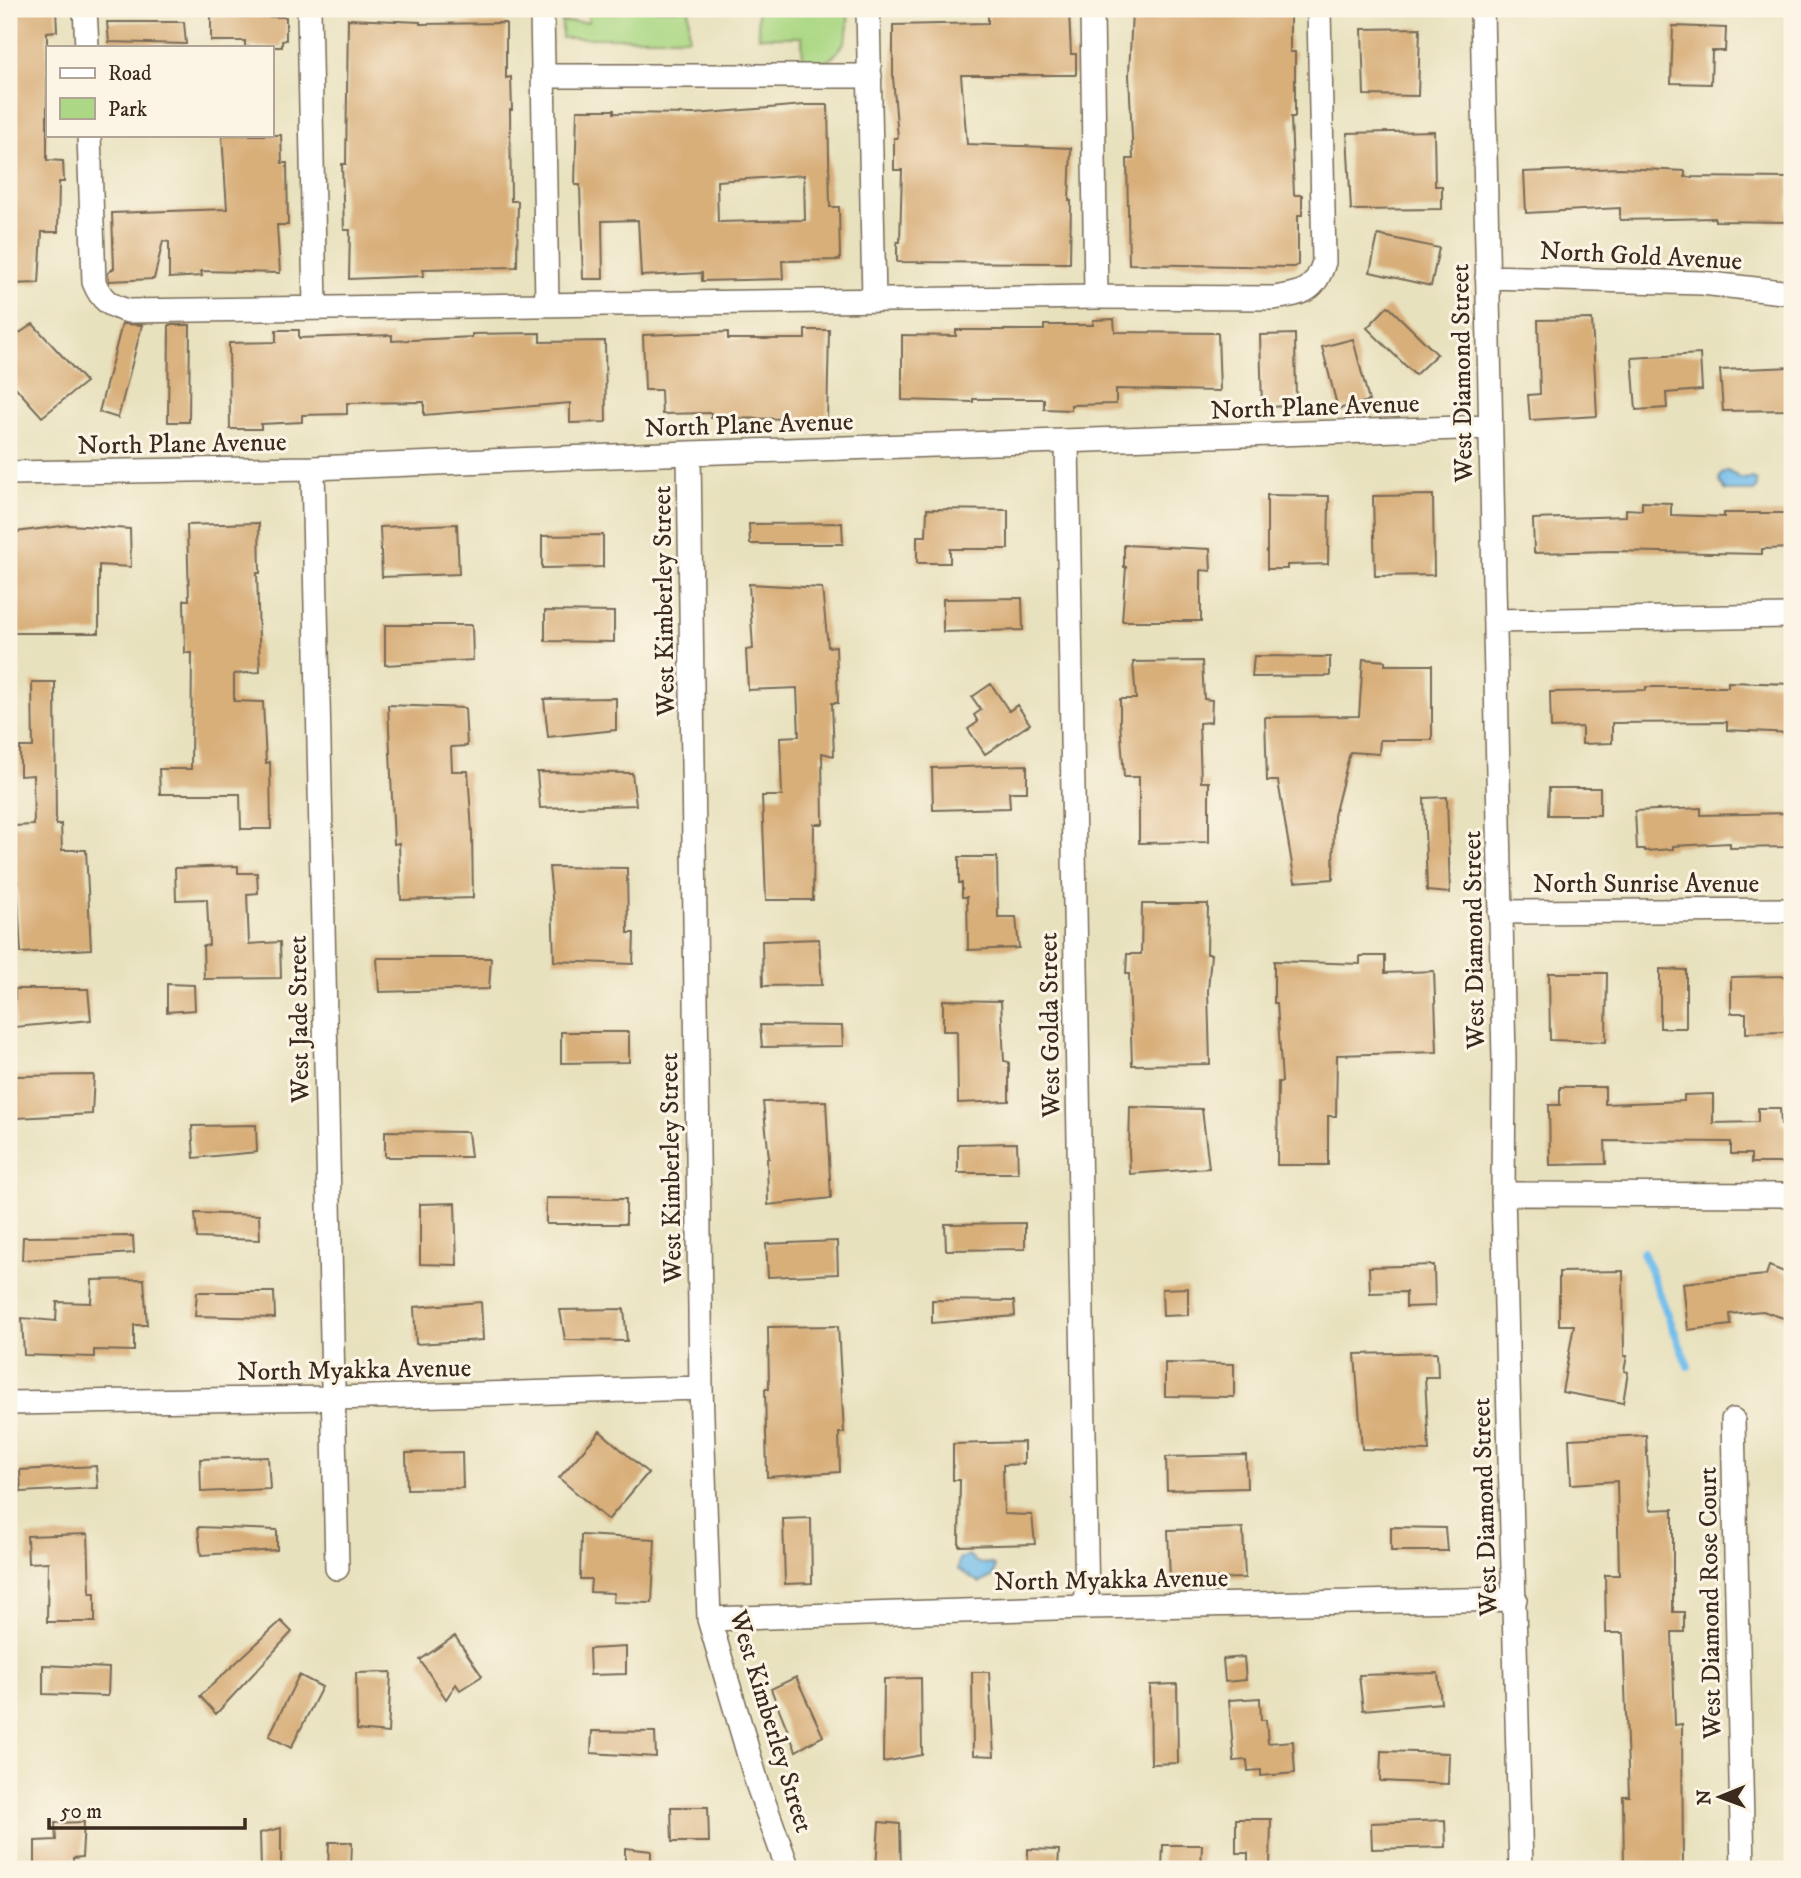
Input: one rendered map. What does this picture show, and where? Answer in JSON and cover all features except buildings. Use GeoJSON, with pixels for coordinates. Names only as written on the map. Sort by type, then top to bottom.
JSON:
{"type":"FeatureCollection","features":[{"type":"Feature","properties":{"kind":"street"},"geometry":{"type":"LineString","coordinates":[[85,9],[86,46]]}},
{"type":"Feature","properties":{"kind":"street"},"geometry":{"type":"LineString","coordinates":[[309,9],[315,307]]}},
{"type":"Feature","properties":{"kind":"street"},"geometry":{"type":"LineString","coordinates":[[542,9],[547,304]]}},
{"type":"Feature","properties":{"kind":"street"},"geometry":{"type":"LineString","coordinates":[[867,9],[874,300]]}},
{"type":"Feature","properties":{"kind":"street"},"geometry":{"type":"LineString","coordinates":[[1092,9],[1096,297]]}},
{"type":"Feature","properties":{"kind":"street"},"geometry":{"type":"LineString","coordinates":[[89,136],[94,282],[99,295],[107,303],[128,311],[1096,297],[1274,298],[1300,293],[1318,281],[1324,261],[1320,9]]}},
{"type":"Feature","properties":{"kind":"street","name":"West Diamond Street"},"geometry":{"type":"LineString","coordinates":[[1482,9],[1504,1060],[1503,1194],[1521,1869]]}},
{"type":"Feature","properties":{"kind":"street"},"geometry":{"type":"LineString","coordinates":[[543,76],[870,76]]}},
{"type":"Feature","properties":{"kind":"street","name":"North Gold Avenue"},"geometry":{"type":"LineString","coordinates":[[1487,277],[1702,283],[1792,293]]}},
{"type":"Feature","properties":{"kind":"street","name":"North Plane Avenue"},"geometry":{"type":"LineString","coordinates":[[9,473],[313,468],[1490,427]]}},
{"type":"Feature","properties":{"kind":"street","name":"West Golda Street"},"geometry":{"type":"LineString","coordinates":[[1067,443],[1087,1607]]}},
{"type":"Feature","properties":{"kind":"street","name":"West Kimberley Street"},"geometry":{"type":"LineString","coordinates":[[689,453],[701,1388],[709,1619],[758,1786],[788,1869]]}},
{"type":"Feature","properties":{"kind":"street","name":"West Jade Street"},"geometry":{"type":"LineString","coordinates":[[313,468],[337,1568]]}},
{"type":"Feature","properties":{"kind":"street"},"geometry":{"type":"LineString","coordinates":[[1495,621],[1792,616]]}},
{"type":"Feature","properties":{"kind":"street","name":"North Sunrise Avenue"},"geometry":{"type":"LineString","coordinates":[[1500,912],[1792,910]]}},
{"type":"Feature","properties":{"kind":"street"},"geometry":{"type":"LineString","coordinates":[[1503,1194],[1792,1195]]}},
{"type":"Feature","properties":{"kind":"street","name":"North Myakka Avenue"},"geometry":{"type":"LineString","coordinates":[[9,1403],[701,1388]]}},
{"type":"Feature","properties":{"kind":"street","name":"West Diamond Rose Court"},"geometry":{"type":"LineString","coordinates":[[1733,1420],[1743,1869]]}},
{"type":"Feature","properties":{"kind":"street","name":"North Myakka Avenue"},"geometry":{"type":"LineString","coordinates":[[709,1619],[1087,1607],[1515,1599]]}},
{"type":"Feature","properties":{"kind":"green space"},"geometry":{"type":"Polygon","coordinates":[[[588,9],[689,9],[689,38],[562,38],[562,22],[588,22],[588,9]]]}},
{"type":"Feature","properties":{"kind":"green space"},"geometry":{"type":"Polygon","coordinates":[[[757,9],[848,9],[846,38],[828,61],[803,61],[802,37],[759,37],[757,9]]]}},
{"type":"Feature","properties":{"kind":"water"},"geometry":{"type":"Polygon","coordinates":[[[1727,471],[1742,479],[1756,480],[1757,488],[1754,491],[1725,491],[1719,480],[1727,471]]]}},
{"type":"Feature","properties":{"kind":"water"},"geometry":{"type":"Polygon","coordinates":[[[968,1556],[978,1563],[992,1564],[995,1567],[993,1576],[980,1583],[958,1569],[959,1559],[968,1556]]]}},
{"type":"Feature","properties":{"kind":"waterway"},"geometry":{"type":"LineString","coordinates":[[1643,1252],[1688,1366]]}}]}
